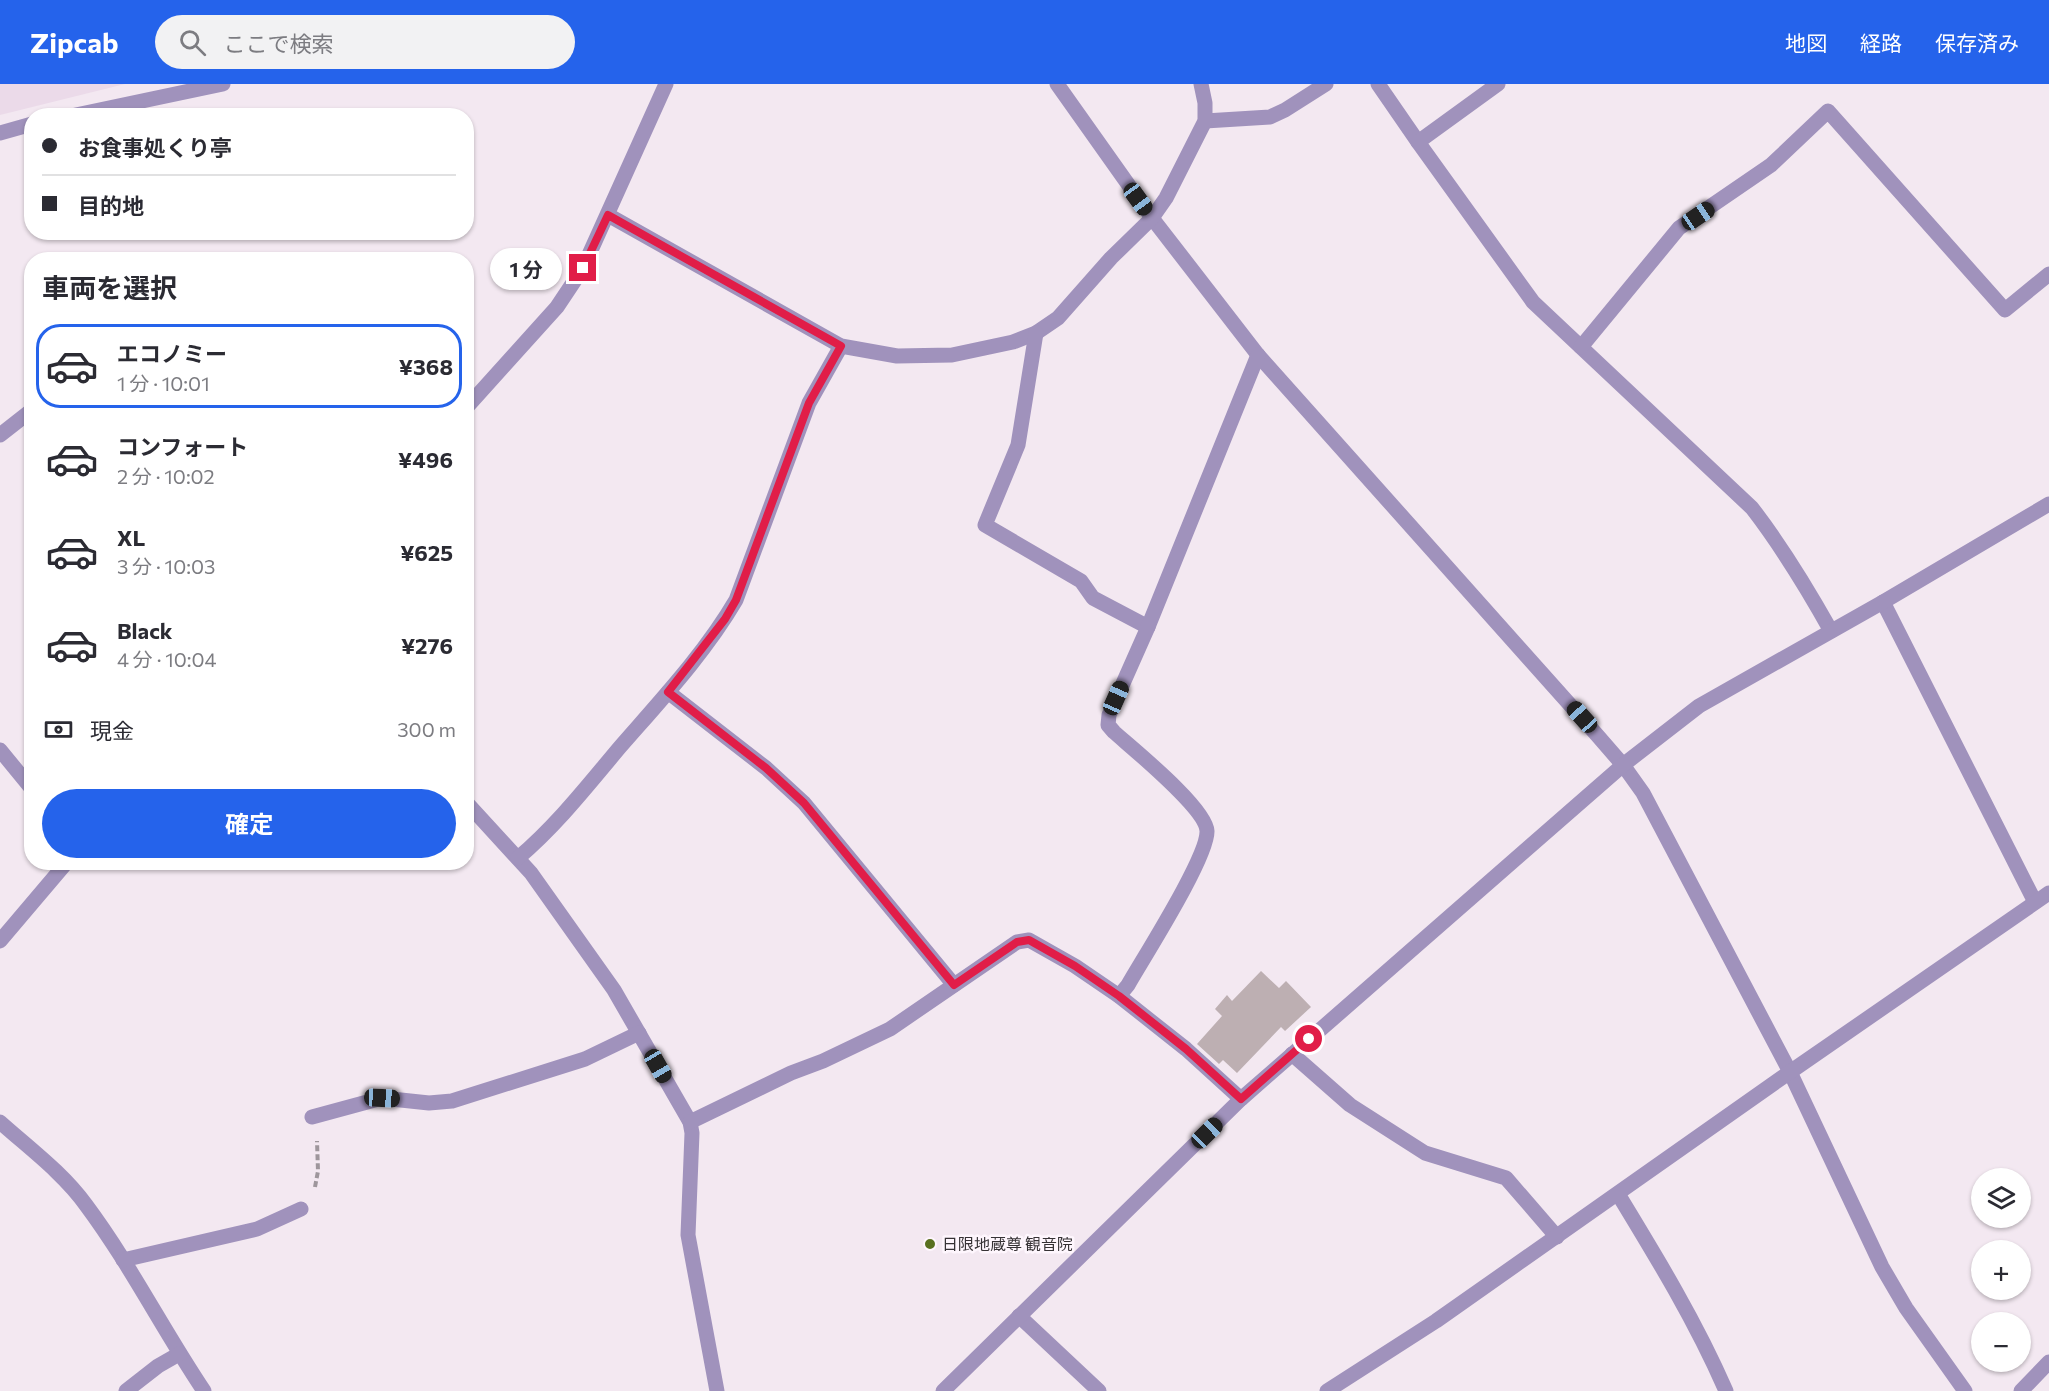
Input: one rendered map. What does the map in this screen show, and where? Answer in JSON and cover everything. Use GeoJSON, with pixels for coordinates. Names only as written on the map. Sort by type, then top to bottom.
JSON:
{"type":"FeatureCollection","features":[{"type":"Feature","properties":{"kind":"street"},"geometry":{"type":"LineString","coordinates":[[109,108],[222,84]]}},
{"type":"Feature","properties":{"kind":"street"},"geometry":{"type":"LineString","coordinates":[[474,399],[557,307],[583,268],[666,84]]}},
{"type":"Feature","properties":{"kind":"street"},"geometry":{"type":"LineString","coordinates":[[1057,84],[1152,218],[1258,355],[1623,765],[1643,793],[1790,1072],[1882,1267],[1906,1308],[1965,1391]]}},
{"type":"Feature","properties":{"kind":"street"},"geometry":{"type":"LineString","coordinates":[[608,215],[841,346],[897,356],[952,355],[1013,342],[1036,333],[1058,318],[1111,258],[1152,218],[1166,198],[1205,121],[1202,84]]}},
{"type":"Feature","properties":{"kind":"street"},"geometry":{"type":"LineString","coordinates":[[1205,121],[1270,117],[1326,84]]}},
{"type":"Feature","properties":{"kind":"street"},"geometry":{"type":"LineString","coordinates":[[1378,84],[1533,302],[1752,508],[1777,541],[1831,631]]}},
{"type":"Feature","properties":{"kind":"street"},"geometry":{"type":"LineString","coordinates":[[1418,142],[1498,84]]}},
{"type":"Feature","properties":{"kind":"street"},"geometry":{"type":"LineString","coordinates":[[1581,347],[1680,228],[1771,165],[1828,111],[2005,310],[2049,274]]}},
{"type":"Feature","properties":{"kind":"street"},"geometry":{"type":"LineString","coordinates":[[0,133],[24,126]]}},
{"type":"Feature","properties":{"kind":"street"},"geometry":{"type":"LineString","coordinates":[[1036,333],[1018,445],[985,525],[1081,581],[1093,598],[1148,627]]}},
{"type":"Feature","properties":{"kind":"street"},"geometry":{"type":"LineString","coordinates":[[518,858],[537,842],[668,692],[725,619],[736,600],[809,403],[841,346]]}},
{"type":"Feature","properties":{"kind":"street"},"geometry":{"type":"LineString","coordinates":[[1119,996],[1128,985],[1194,870],[1204,847],[1207,830],[1202,818],[1168,780],[1108,725],[1109,715],[1148,627],[1258,355]]}},
{"type":"Feature","properties":{"kind":"street"},"geometry":{"type":"LineString","coordinates":[[0,435],[24,416]]}},
{"type":"Feature","properties":{"kind":"street"},"geometry":{"type":"LineString","coordinates":[[942,1391],[1241,1099],[1623,765],[1699,706],[1883,602],[2049,504]]}},
{"type":"Feature","properties":{"kind":"street"},"geometry":{"type":"LineString","coordinates":[[1883,602],[2035,902]]}},
{"type":"Feature","properties":{"kind":"street"},"geometry":{"type":"LineString","coordinates":[[668,692],[766,768],[804,803],[954,985]]}},
{"type":"Feature","properties":{"kind":"street"},"geometry":{"type":"LineString","coordinates":[[0,750],[24,779]]}},
{"type":"Feature","properties":{"kind":"street"},"geometry":{"type":"LineString","coordinates":[[474,811],[531,873],[614,990],[690,1122],[692,1133],[688,1236],[717,1391]]}},
{"type":"Feature","properties":{"kind":"street"},"geometry":{"type":"LineString","coordinates":[[0,941],[60,870]]}},
{"type":"Feature","properties":{"kind":"street"},"geometry":{"type":"LineString","coordinates":[[1327,1391],[1436,1322],[1790,1072],[2049,893]]}},
{"type":"Feature","properties":{"kind":"street"},"geometry":{"type":"LineString","coordinates":[[690,1122],[791,1073],[823,1061],[890,1029],[1017,942],[1029,940],[1075,966],[1119,996],[1186,1049],[1241,1099]]}},
{"type":"Feature","properties":{"kind":"street"},"geometry":{"type":"LineString","coordinates":[[312,1117],[382,1098],[429,1103],[452,1101],[585,1059],[639,1033]]}},
{"type":"Feature","properties":{"kind":"street"},"geometry":{"type":"LineString","coordinates":[[1292,1054],[1350,1105],[1425,1153],[1506,1178],[1557,1237]]}},
{"type":"Feature","properties":{"kind":"street"},"geometry":{"type":"LineString","coordinates":[[0,1122],[57,1173],[85,1203],[204,1391]]}},
{"type":"Feature","properties":{"kind":"street"},"geometry":{"type":"LineString","coordinates":[[1618,1194],[1710,1353],[1726,1391]]}},
{"type":"Feature","properties":{"kind":"street"},"geometry":{"type":"LineString","coordinates":[[123,1260],[257,1229],[301,1209]]}},
{"type":"Feature","properties":{"kind":"street"},"geometry":{"type":"LineString","coordinates":[[1019,1316],[1099,1391]]}},
{"type":"Feature","properties":{"kind":"street"},"geometry":{"type":"LineString","coordinates":[[126,1391],[158,1366],[179,1354]]}},
{"type":"Feature","properties":{"kind":"street"},"geometry":{"type":"LineString","coordinates":[[2021,1391],[2049,1362]]}},
{"type":"Feature","properties":{"kind":"path"},"geometry":{"type":"LineString","coordinates":[[301,1209],[315,1187],[318,1171],[318,1144],[312,1117]]}},
{"type":"Feature","properties":{"kind":"shaded area"},"geometry":{"type":"Polygon","coordinates":[[[0,84],[125,84],[24,108],[0,115],[0,84]]]}},
{"type":"Feature","properties":{"kind":"building"},"geometry":{"type":"Polygon","coordinates":[[[1261,971],[1279,988],[1286,981],[1311,1007],[1285,1031],[1281,1027],[1237,1073],[1223,1060],[1219,1064],[1197,1044],[1222,1016],[1215,1009],[1227,995],[1232,1001],[1261,971]]]}},
{"type":"Feature","properties":{"kind":"place","name":"日限地蔵尊 観音院"},"geometry":{"type":"Point","coordinates":[930,1244]}},
{"type":"Feature","properties":{"kind":"route"},"geometry":{"type":"LineString","coordinates":[[583,268],[608,215],[841,346],[828,365],[809,403],[736,600],[725,619],[668,692],[766,768],[804,803],[954,985],[1017,942],[1029,940],[1075,966],[1119,996],[1186,1049],[1241,1099],[1309,1039]]}}]}
